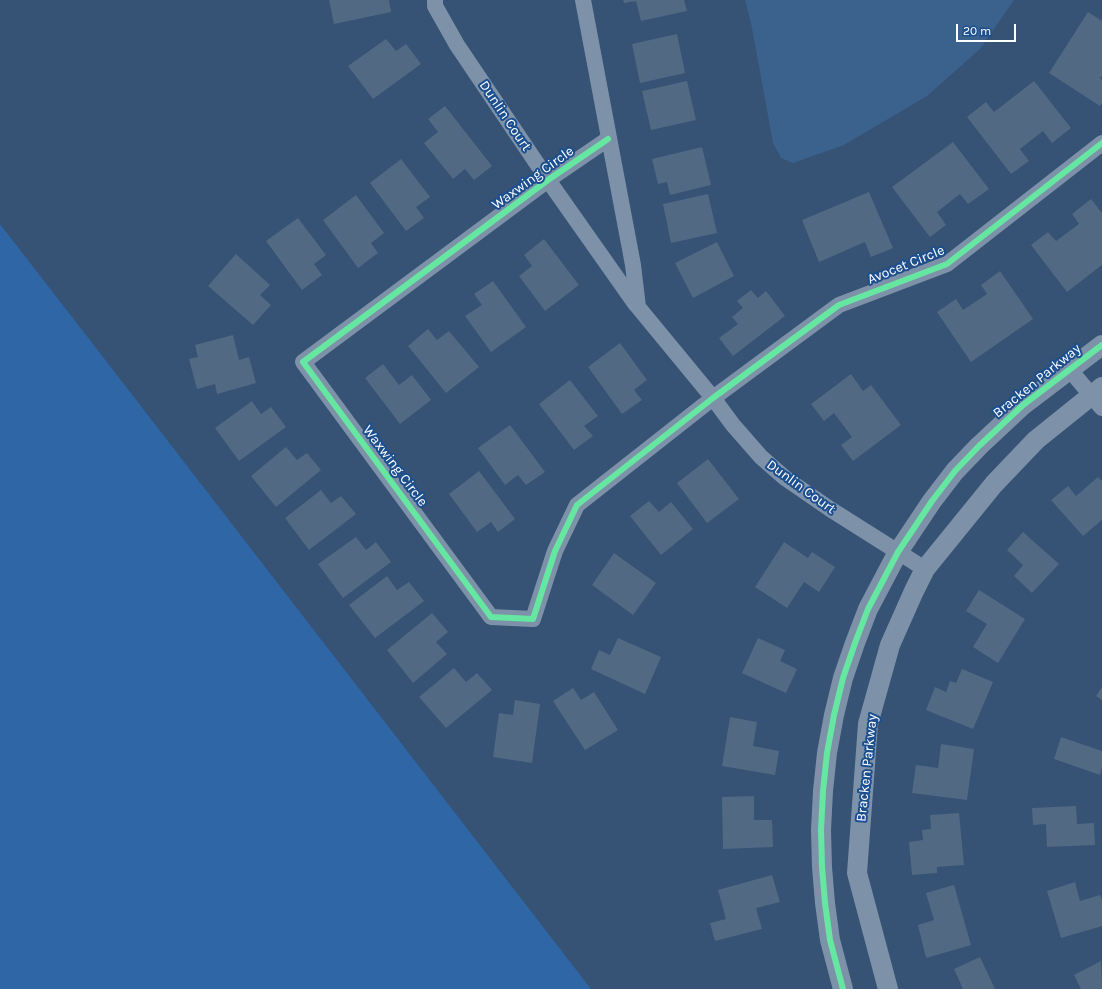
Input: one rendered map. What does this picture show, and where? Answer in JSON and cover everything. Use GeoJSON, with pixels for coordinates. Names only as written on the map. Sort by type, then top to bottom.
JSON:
{"type":"FeatureCollection","features":[{"type":"Feature","properties":{"kind":"street","name":"Dunlin Court"},"geometry":{"type":"LineString","coordinates":[[435,0],[436,6],[456,45],[548,180],[638,307],[713,398],[733,425],[761,457],[785,478],[830,509],[925,569]]}},
{"type":"Feature","properties":{"kind":"street"},"geometry":{"type":"LineString","coordinates":[[583,0],[608,139],[633,265],[638,307]]}},
{"type":"Feature","properties":{"kind":"street","name":"Waxwing Circle"},"geometry":{"type":"LineString","coordinates":[[608,139],[548,180],[303,362],[491,617],[533,619],[555,551],[576,505],[713,398]]}},
{"type":"Feature","properties":{"kind":"street","name":"Avocet Circle"},"geometry":{"type":"LineString","coordinates":[[713,398],[839,305],[947,264],[1102,144]]}},
{"type":"Feature","properties":{"kind":"street","name":"Bracken Parkway"},"geometry":{"type":"LineString","coordinates":[[843,989],[830,940],[822,867],[821,830],[823,791],[827,753],[843,678],[868,609],[898,552],[932,501],[979,446],[1023,405],[1102,345]]}},
{"type":"Feature","properties":{"kind":"street"},"geometry":{"type":"LineString","coordinates":[[1070,370],[1099,396]]}},
{"type":"Feature","properties":{"kind":"street","name":"Bracken Parkway"},"geometry":{"type":"LineString","coordinates":[[888,989],[857,873],[868,724],[890,645],[925,569],[994,484],[1036,440],[1099,396]]}},
{"type":"Feature","properties":{"kind":"shaded area"},"geometry":{"type":"Polygon","coordinates":[[[745,0],[1014,0],[980,49],[927,96],[844,145],[793,163],[781,158],[773,143],[751,23],[745,0]]]}},
{"type":"Feature","properties":{"kind":"shaded area"},"geometry":{"type":"Polygon","coordinates":[[[0,224],[103,357],[591,989],[0,989],[0,224]]]}},
{"type":"Feature","properties":{"kind":"building"},"geometry":{"type":"Polygon","coordinates":[[[329,0],[389,0],[391,12],[334,24],[329,0]]]}},
{"type":"Feature","properties":{"kind":"building"},"geometry":{"type":"Polygon","coordinates":[[[623,0],[684,0],[687,11],[641,21],[636,1],[624,3],[623,0]]]}},
{"type":"Feature","properties":{"kind":"building"},"geometry":{"type":"Polygon","coordinates":[[[1088,12],[1102,21],[1102,76],[1100,78],[1102,80],[1102,103],[1100,106],[1049,73],[1088,12]]]}},
{"type":"Feature","properties":{"kind":"building"},"geometry":{"type":"Polygon","coordinates":[[[677,34],[685,73],[640,83],[632,44],[677,34]]]}},
{"type":"Feature","properties":{"kind":"building"},"geometry":{"type":"Polygon","coordinates":[[[386,39],[396,51],[406,44],[421,64],[373,99],[348,66],[386,39]]]}},
{"type":"Feature","properties":{"kind":"building"},"geometry":{"type":"Polygon","coordinates":[[[687,81],[696,120],[651,130],[642,91],[687,81]]]}},
{"type":"Feature","properties":{"kind":"building"},"geometry":{"type":"Polygon","coordinates":[[[1034,81],[1071,128],[1052,143],[1043,131],[1020,149],[1029,161],[1011,174],[967,117],[986,102],[994,112],[1034,81]]]}},
{"type":"Feature","properties":{"kind":"building"},"geometry":{"type":"Polygon","coordinates":[[[445,106],[492,166],[474,180],[465,169],[453,179],[424,143],[438,132],[428,119],[445,106]]]}},
{"type":"Feature","properties":{"kind":"building"},"geometry":{"type":"Polygon","coordinates":[[[953,142],[989,189],[968,204],[960,194],[937,212],[946,225],[930,237],[892,187],[953,142]]]}},
{"type":"Feature","properties":{"kind":"building"},"geometry":{"type":"Polygon","coordinates":[[[702,147],[711,185],[670,195],[667,182],[658,184],[652,159],[702,147]]]}},
{"type":"Feature","properties":{"kind":"building"},"geometry":{"type":"Polygon","coordinates":[[[401,159],[430,197],[416,207],[424,218],[406,231],[370,183],[401,159]]]}},
{"type":"Feature","properties":{"kind":"building"},"geometry":{"type":"Polygon","coordinates":[[[869,192],[893,248],[871,257],[865,242],[819,262],[802,220],[869,192]]]}},
{"type":"Feature","properties":{"kind":"building"},"geometry":{"type":"Polygon","coordinates":[[[708,194],[717,233],[671,243],[663,204],[708,194]]]}},
{"type":"Feature","properties":{"kind":"building"},"geometry":{"type":"Polygon","coordinates":[[[356,195],[384,233],[371,243],[378,253],[358,268],[323,220],[356,195]]]}},
{"type":"Feature","properties":{"kind":"building"},"geometry":{"type":"Polygon","coordinates":[[[1091,199],[1102,213],[1102,265],[1067,292],[1031,245],[1048,232],[1056,241],[1079,224],[1072,214],[1091,199]]]}},
{"type":"Feature","properties":{"kind":"building"},"geometry":{"type":"Polygon","coordinates":[[[298,218],[326,255],[314,264],[322,275],[302,290],[266,241],[298,218]]]}},
{"type":"Feature","properties":{"kind":"building"},"geometry":{"type":"Polygon","coordinates":[[[544,239],[579,285],[545,311],[519,276],[532,266],[524,255],[544,239]]]}},
{"type":"Feature","properties":{"kind":"building"},"geometry":{"type":"Polygon","coordinates":[[[717,242],[734,276],[693,298],[675,263],[717,242]]]}},
{"type":"Feature","properties":{"kind":"building"},"geometry":{"type":"Polygon","coordinates":[[[236,254],[270,285],[260,295],[271,305],[253,325],[208,286],[236,254]]]}},
{"type":"Feature","properties":{"kind":"building"},"geometry":{"type":"Polygon","coordinates":[[[1000,271],[1033,319],[971,362],[937,312],[956,299],[963,310],[987,294],[981,285],[1000,271]]]}},
{"type":"Feature","properties":{"kind":"building"},"geometry":{"type":"Polygon","coordinates":[[[493,281],[526,327],[491,352],[465,316],[482,305],[474,294],[493,281]]]}},
{"type":"Feature","properties":{"kind":"building"},"geometry":{"type":"Polygon","coordinates":[[[751,290],[758,298],[766,291],[785,316],[733,356],[719,338],[738,324],[732,317],[743,308],[737,301],[751,290]]]}},
{"type":"Feature","properties":{"kind":"building"},"geometry":{"type":"Polygon","coordinates":[[[428,329],[437,340],[449,331],[479,367],[446,393],[408,346],[428,329]]]}},
{"type":"Feature","properties":{"kind":"building"},"geometry":{"type":"Polygon","coordinates":[[[233,335],[239,360],[249,357],[256,383],[217,394],[215,384],[197,389],[189,359],[198,357],[195,345],[233,335]]]}},
{"type":"Feature","properties":{"kind":"building"},"geometry":{"type":"Polygon","coordinates":[[[620,343],[647,380],[634,390],[642,400],[622,414],[588,367],[620,343]]]}},
{"type":"Feature","properties":{"kind":"building"},"geometry":{"type":"Polygon","coordinates":[[[383,364],[399,385],[412,375],[431,400],[400,424],[365,378],[383,364]]]}},
{"type":"Feature","properties":{"kind":"building"},"geometry":{"type":"Polygon","coordinates":[[[851,374],[863,391],[871,385],[901,425],[853,461],[841,445],[852,437],[834,413],[824,421],[811,404],[851,374]]]}},
{"type":"Feature","properties":{"kind":"building"},"geometry":{"type":"Polygon","coordinates":[[[570,380],[598,416],[584,426],[593,436],[574,450],[539,404],[570,380]]]}},
{"type":"Feature","properties":{"kind":"building"},"geometry":{"type":"Polygon","coordinates":[[[252,401],[261,414],[271,407],[286,427],[239,461],[215,428],[252,401]]]}},
{"type":"Feature","properties":{"kind":"building"},"geometry":{"type":"Polygon","coordinates":[[[510,425],[545,472],[526,485],[518,475],[505,485],[478,448],[510,425]]]}},
{"type":"Feature","properties":{"kind":"building"},"geometry":{"type":"Polygon","coordinates":[[[286,447],[297,460],[307,453],[321,470],[276,507],[251,476],[286,447]]]}},
{"type":"Feature","properties":{"kind":"building"},"geometry":{"type":"Polygon","coordinates":[[[708,459],[739,499],[707,523],[677,483],[708,459]]]}},
{"type":"Feature","properties":{"kind":"building"},"geometry":{"type":"Polygon","coordinates":[[[479,471],[515,519],[498,532],[491,522],[477,532],[449,494],[479,471]]]}},
{"type":"Feature","properties":{"kind":"building"},"geometry":{"type":"Polygon","coordinates":[[[1098,477],[1102,481],[1102,520],[1083,536],[1051,500],[1068,486],[1076,496],[1098,477]]]}},
{"type":"Feature","properties":{"kind":"building"},"geometry":{"type":"Polygon","coordinates":[[[321,490],[331,503],[341,496],[356,514],[309,550],[285,518],[321,490]]]}},
{"type":"Feature","properties":{"kind":"building"},"geometry":{"type":"Polygon","coordinates":[[[649,501],[659,512],[671,502],[693,529],[661,555],[630,516],[649,501]]]}},
{"type":"Feature","properties":{"kind":"building"},"geometry":{"type":"Polygon","coordinates":[[[1023,532],[1059,564],[1032,593],[1014,576],[1023,565],[1007,550],[1023,532]]]}},
{"type":"Feature","properties":{"kind":"building"},"geometry":{"type":"Polygon","coordinates":[[[356,537],[366,550],[376,542],[391,562],[343,598],[318,564],[356,537]]]}},
{"type":"Feature","properties":{"kind":"building"},"geometry":{"type":"Polygon","coordinates":[[[784,542],[808,558],[812,552],[835,567],[819,592],[804,582],[787,608],[755,587],[784,542]]]}},
{"type":"Feature","properties":{"kind":"building"},"geometry":{"type":"Polygon","coordinates":[[[614,553],[656,583],[633,615],[592,585],[614,553]]]}},
{"type":"Feature","properties":{"kind":"building"},"geometry":{"type":"Polygon","coordinates":[[[387,576],[397,590],[409,582],[424,601],[375,638],[349,605],[387,576]]]}},
{"type":"Feature","properties":{"kind":"building"},"geometry":{"type":"Polygon","coordinates":[[[979,590],[1025,619],[998,663],[973,647],[987,624],[966,611],[979,590]]]}},
{"type":"Feature","properties":{"kind":"building"},"geometry":{"type":"Polygon","coordinates":[[[432,613],[448,632],[436,642],[447,654],[413,683],[387,650],[432,613]]]}},
{"type":"Feature","properties":{"kind":"building"},"geometry":{"type":"Polygon","coordinates":[[[618,638],[661,657],[645,694],[591,669],[599,650],[610,655],[618,638]]]}},
{"type":"Feature","properties":{"kind":"building"},"geometry":{"type":"Polygon","coordinates":[[[758,638],[785,650],[780,661],[797,669],[786,693],[742,673],[758,638]]]}},
{"type":"Feature","properties":{"kind":"building"},"geometry":{"type":"Polygon","coordinates":[[[454,668],[466,682],[477,673],[492,690],[446,728],[419,697],[454,668]]]}},
{"type":"Feature","properties":{"kind":"building"},"geometry":{"type":"Polygon","coordinates":[[[962,669],[993,682],[973,729],[926,710],[935,687],[946,692],[950,681],[956,683],[962,669]]]}},
{"type":"Feature","properties":{"kind":"building"},"geometry":{"type":"Polygon","coordinates":[[[1102,687],[1102,700],[1096,696],[1102,687]]]}},
{"type":"Feature","properties":{"kind":"building"},"geometry":{"type":"Polygon","coordinates":[[[573,688],[581,700],[594,692],[618,730],[585,750],[553,701],[573,688]]]}},
{"type":"Feature","properties":{"kind":"building"},"geometry":{"type":"Polygon","coordinates":[[[515,700],[540,704],[532,763],[493,757],[499,713],[513,715],[515,700]]]}},
{"type":"Feature","properties":{"kind":"building"},"geometry":{"type":"Polygon","coordinates":[[[730,717],[757,722],[753,746],[779,751],[775,775],[722,766],[730,717]]]}},
{"type":"Feature","properties":{"kind":"building"},"geometry":{"type":"Polygon","coordinates":[[[1061,737],[1102,751],[1102,768],[1100,775],[1054,759],[1061,737]]]}},
{"type":"Feature","properties":{"kind":"building"},"geometry":{"type":"Polygon","coordinates":[[[941,744],[974,749],[967,800],[912,793],[916,765],[938,768],[941,744]]]}},
{"type":"Feature","properties":{"kind":"building"},"geometry":{"type":"Polygon","coordinates":[[[754,796],[754,820],[772,820],[773,847],[723,849],[722,797],[754,796]]]}},
{"type":"Feature","properties":{"kind":"building"},"geometry":{"type":"Polygon","coordinates":[[[1076,806],[1077,824],[1094,823],[1095,845],[1047,847],[1046,824],[1033,825],[1032,808],[1076,806]]]}},
{"type":"Feature","properties":{"kind":"building"},"geometry":{"type":"Polygon","coordinates":[[[959,813],[964,865],[937,867],[937,873],[912,875],[909,842],[923,840],[922,830],[931,829],[930,815],[959,813]]]}},
{"type":"Feature","properties":{"kind":"building"},"geometry":{"type":"Polygon","coordinates":[[[772,875],[780,902],[756,908],[762,929],[715,941],[710,923],[726,919],[718,890],[772,875]]]}},
{"type":"Feature","properties":{"kind":"building"},"geometry":{"type":"Polygon","coordinates":[[[1075,882],[1080,901],[1100,895],[1102,900],[1102,926],[1061,938],[1047,891],[1075,882]]]}},
{"type":"Feature","properties":{"kind":"building"},"geometry":{"type":"Polygon","coordinates":[[[954,885],[971,945],[926,958],[918,925],[934,920],[926,893],[954,885]]]}},
{"type":"Feature","properties":{"kind":"building"},"geometry":{"type":"Polygon","coordinates":[[[980,957],[995,989],[963,989],[954,969],[980,957]]]}},
{"type":"Feature","properties":{"kind":"building"},"geometry":{"type":"Polygon","coordinates":[[[1101,961],[1102,989],[1081,989],[1074,975],[1101,961]]]}},
{"type":"Feature","properties":{"kind":"cycle path"},"geometry":{"type":"LineString","coordinates":[[608,139],[548,180],[303,362],[491,617],[533,619],[555,551],[577,505],[713,398],[839,305],[947,264],[1102,143]]}},
{"type":"Feature","properties":{"kind":"cycle path"},"geometry":{"type":"LineString","coordinates":[[843,989],[830,940],[825,903],[821,830],[823,791],[827,753],[843,678],[868,609],[898,552],[932,501],[955,471],[979,446],[1023,405],[1102,345]]}}]}
